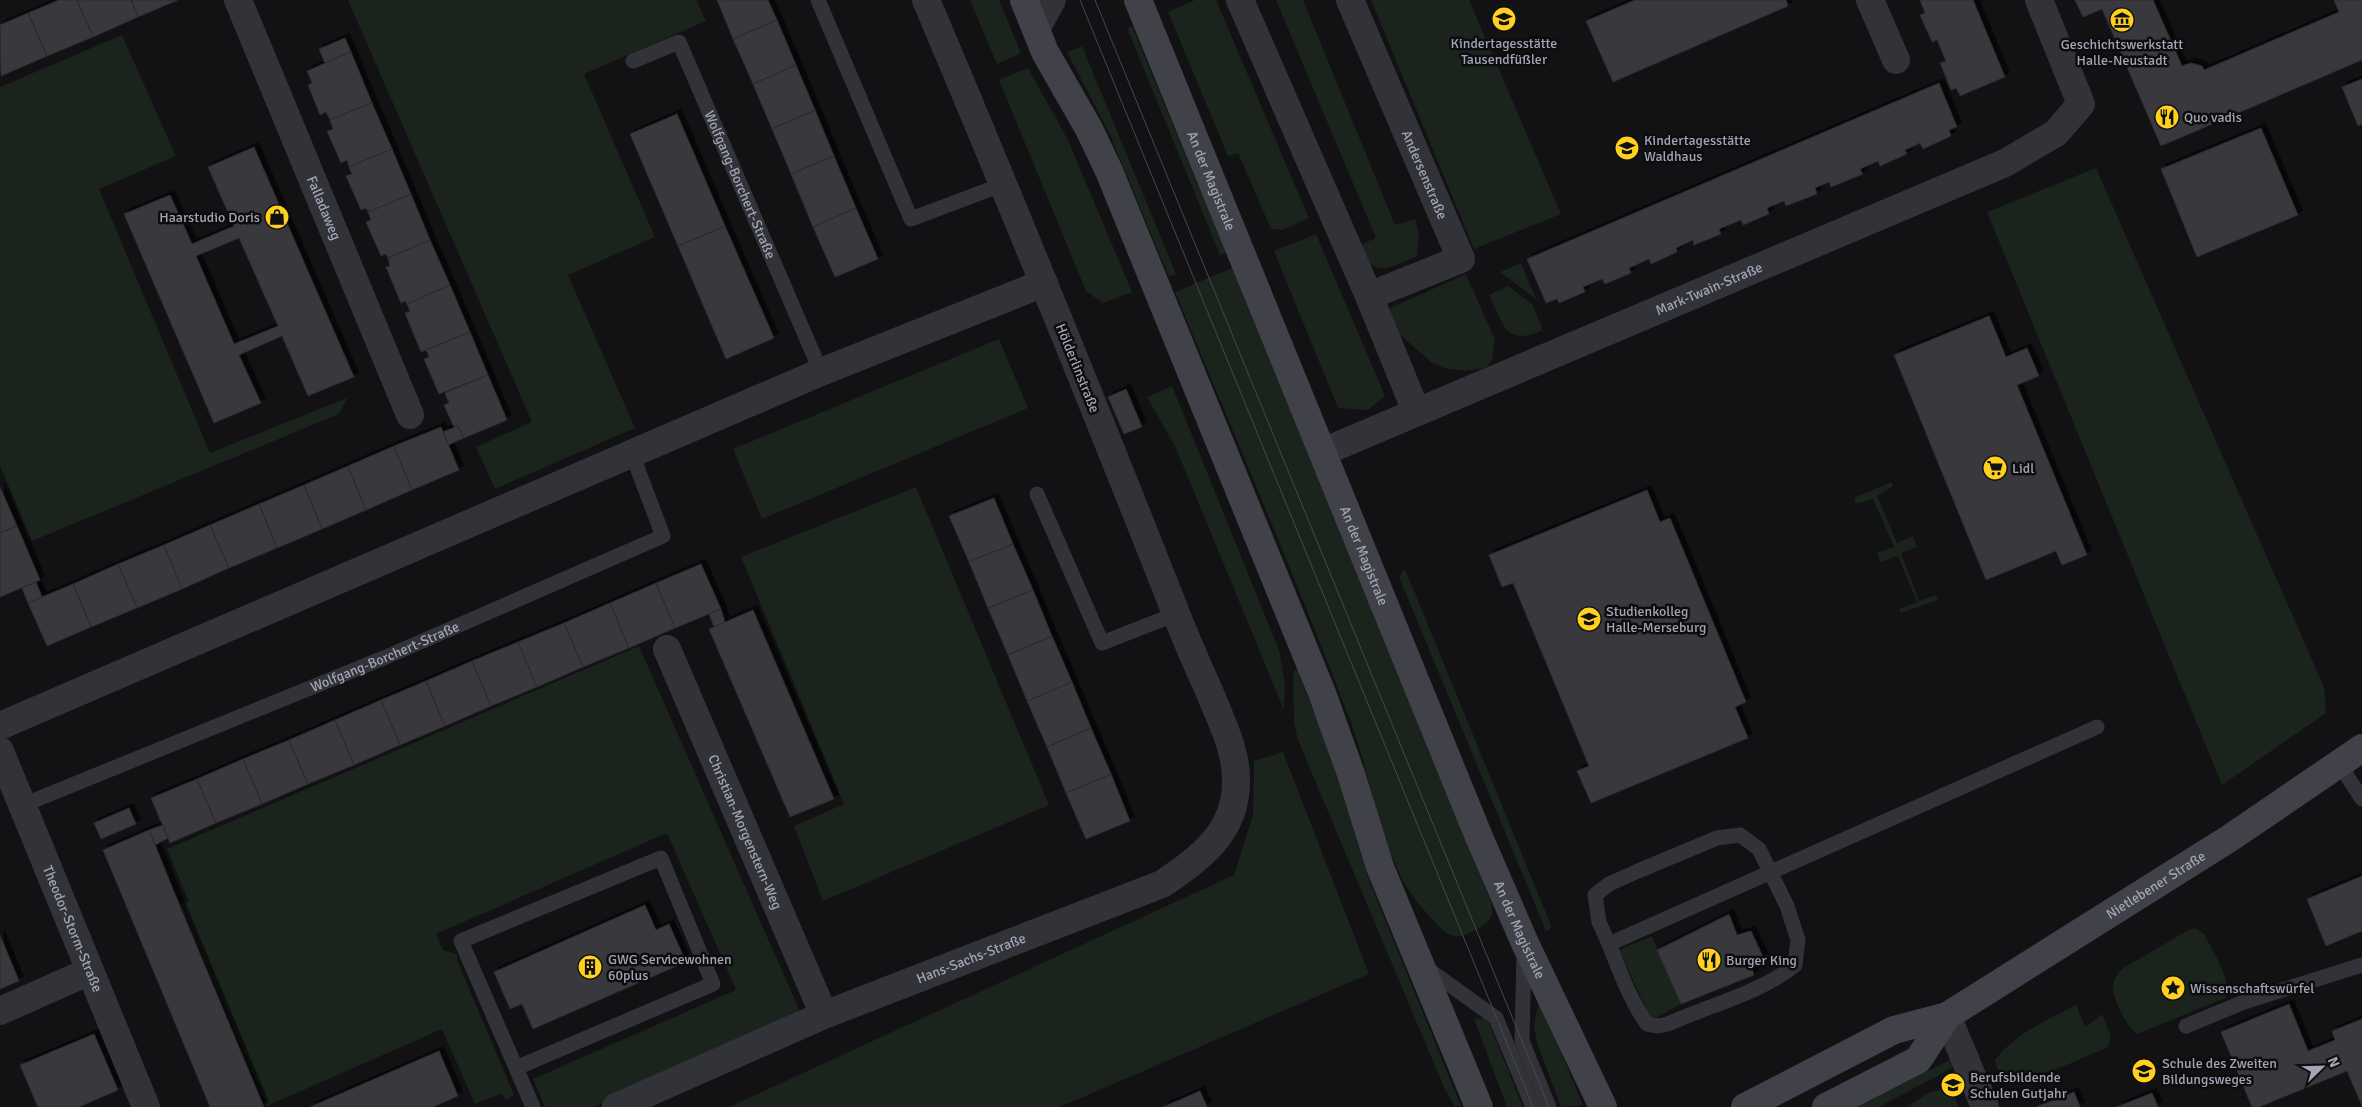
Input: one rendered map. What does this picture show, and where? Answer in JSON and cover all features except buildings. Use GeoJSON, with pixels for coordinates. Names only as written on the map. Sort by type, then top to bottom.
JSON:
{"type":"FeatureCollection","features":[{"type":"Feature","properties":{"kind":"main road"},"geometry":{"type":"LineString","coordinates":[[1024,0],[1045,52],[1089,129],[1109,171],[1307,656],[1352,774],[1380,867],[1417,962],[1479,1107]]}},
{"type":"Feature","properties":{"kind":"main road","name":"An der Magistrale"},"geometry":{"type":"LineString","coordinates":[[1138,0],[1479,836],[1524,941],[1604,1107]]}},
{"type":"Feature","properties":{"kind":"main road","name":"Nietlebener Straße"},"geometry":{"type":"LineString","coordinates":[[1745,1107],[1894,1030],[1946,1016],[2230,838],[2362,748]]}},
{"type":"Feature","properties":{"kind":"main road","name":"Nietlebener Straße"},"geometry":{"type":"LineString","coordinates":[[1826,1107],[1918,1060],[1946,1016]]}},
{"type":"Feature","properties":{"kind":"street","name":"Falladaweg"},"geometry":{"type":"LineString","coordinates":[[238,0],[410,415]]}},
{"type":"Feature","properties":{"kind":"street","name":"Hölderlinstraße"},"geometry":{"type":"LineString","coordinates":[[926,0],[1004,184],[1176,614],[1228,736]]}},
{"type":"Feature","properties":{"kind":"street"},"geometry":{"type":"LineString","coordinates":[[1036,29],[1052,0]]}},
{"type":"Feature","properties":{"kind":"street"},"geometry":{"type":"LineString","coordinates":[[1240,0],[1369,296],[1416,411]]}},
{"type":"Feature","properties":{"kind":"street","name":"Andersenstraße"},"geometry":{"type":"LineString","coordinates":[[1350,0],[1461,260],[1369,296]]}},
{"type":"Feature","properties":{"kind":"street"},"geometry":{"type":"LineString","coordinates":[[1870,0],[1896,60]]}},
{"type":"Feature","properties":{"kind":"street","name":"Mark-Twain-Straße"},"geometry":{"type":"LineString","coordinates":[[1323,452],[1416,411],[2005,164],[2056,133],[2081,104],[2039,0]]}},
{"type":"Feature","properties":{"kind":"street"},"geometry":{"type":"LineString","coordinates":[[0,726],[821,372],[1044,283]]}},
{"type":"Feature","properties":{"kind":"street","name":"Christian-Morgenstern-Weg"},"geometry":{"type":"LineString","coordinates":[[667,649],[824,1015]]}},
{"type":"Feature","properties":{"kind":"street","name":"Hans-Sachs-Straße"},"geometry":{"type":"LineString","coordinates":[[616,1107],[824,1015],[1162,884],[1189,866],[1208,850],[1223,829],[1232,809],[1236,782],[1228,736]]}},
{"type":"Feature","properties":{"kind":"street","name":"Theodor-Storm-Straße"},"geometry":{"type":"LineString","coordinates":[[0,751],[146,1107]]}},
{"type":"Feature","properties":{"kind":"street"},"geometry":{"type":"LineString","coordinates":[[0,1011],[90,971]]}},
{"type":"Feature","properties":{"kind":"street"},"geometry":{"type":"LineString","coordinates":[[1946,1016],[1985,1107]]}},
{"type":"Feature","properties":{"kind":"lane"},"geometry":{"type":"LineString","coordinates":[[818,0],[911,219],[1004,184]]}},
{"type":"Feature","properties":{"kind":"lane","name":"Wolfgang-Borchert-Straße"},"geometry":{"type":"LineString","coordinates":[[634,61],[679,42],[821,372]]}},
{"type":"Feature","properties":{"kind":"lane","name":"Wolfgang-Borchert-Straße"},"geometry":{"type":"LineString","coordinates":[[23,805],[386,657],[662,536],[632,454]]}},
{"type":"Feature","properties":{"kind":"lane"},"geometry":{"type":"LineString","coordinates":[[1037,494],[1102,643],[1176,614]]}},
{"type":"Feature","properties":{"kind":"lane"},"geometry":{"type":"LineString","coordinates":[[1609,944],[2097,727]]}},
{"type":"Feature","properties":{"kind":"lane"},"geometry":{"type":"LineString","coordinates":[[2339,764],[2362,799]]}},
{"type":"Feature","properties":{"kind":"lane"},"geometry":{"type":"LineString","coordinates":[[1740,835],[1759,849],[1788,906],[1798,940],[1798,954],[1794,965],[1788,971],[1757,987],[1668,1024],[1658,1026],[1647,1024],[1639,1013],[1625,985],[1609,944],[1599,922],[1595,895],[1609,884],[1718,838],[1740,835]]}},
{"type":"Feature","properties":{"kind":"lane"},"geometry":{"type":"LineString","coordinates":[[516,1068],[713,984],[661,858],[461,940],[516,1068],[533,1107]]}},
{"type":"Feature","properties":{"kind":"lane"},"geometry":{"type":"LineString","coordinates":[[1524,941],[1522,1041],[1549,1107]]}},
{"type":"Feature","properties":{"kind":"lane"},"geometry":{"type":"LineString","coordinates":[[1417,962],[1496,1018],[1533,1107]]}},
{"type":"Feature","properties":{"kind":"lane"},"geometry":{"type":"LineString","coordinates":[[2186,1026],[2244,1002],[2362,965]]}},
{"type":"Feature","properties":{"kind":"shaded area"},"geometry":{"type":"Polygon","coordinates":[[[348,0],[696,0],[706,21],[584,74],[655,237],[568,275],[635,428],[495,489],[476,447],[532,422],[348,0]]]}},
{"type":"Feature","properties":{"kind":"shaded area"},"geometry":{"type":"Polygon","coordinates":[[[970,0],[999,0],[1021,53],[997,64],[970,0]]]}},
{"type":"Feature","properties":{"kind":"shaded area"},"geometry":{"type":"Polygon","coordinates":[[[1195,0],[1216,0],[1309,218],[1283,230],[1271,229],[1238,153],[1228,156],[1168,12],[1195,0]]]}},
{"type":"Feature","properties":{"kind":"shaded area"},"geometry":{"type":"Polygon","coordinates":[[[1276,0],[1303,0],[1395,225],[1415,219],[1419,233],[1417,256],[1383,268],[1370,264],[1363,257],[1357,246],[1376,238],[1276,0]]]}},
{"type":"Feature","properties":{"kind":"shaded area"},"geometry":{"type":"Polygon","coordinates":[[[1371,0],[1469,0],[1561,214],[1474,249],[1371,0]]]}},
{"type":"Feature","properties":{"kind":"shaded area"},"geometry":{"type":"Polygon","coordinates":[[[1132,26],[1226,253],[1220,255],[1127,28],[1132,26]]]}},
{"type":"Feature","properties":{"kind":"shaded area"},"geometry":{"type":"Polygon","coordinates":[[[122,35],[176,156],[99,189],[210,453],[347,398],[339,414],[32,541],[0,466],[0,87],[122,35]]]}},
{"type":"Feature","properties":{"kind":"shaded area"},"geometry":{"type":"Polygon","coordinates":[[[1082,46],[1176,274],[1169,277],[1110,135],[1067,52],[1082,46]]]}},
{"type":"Feature","properties":{"kind":"shaded area"},"geometry":{"type":"Polygon","coordinates":[[[1028,68],[1068,140],[1132,292],[1103,303],[1086,291],[999,80],[1028,68]]]}},
{"type":"Feature","properties":{"kind":"shaded area"},"geometry":{"type":"Polygon","coordinates":[[[2096,168],[2324,687],[2326,713],[2222,785],[1987,212],[2096,168]]]}},
{"type":"Feature","properties":{"kind":"shaded area"},"geometry":{"type":"Polygon","coordinates":[[[1316,234],[1385,396],[1368,410],[1338,408],[1274,251],[1316,234]]]}},
{"type":"Feature","properties":{"kind":"shaded area"},"geometry":{"type":"Polygon","coordinates":[[[1521,263],[1536,299],[1500,272],[1521,263]]]}},
{"type":"Feature","properties":{"kind":"shaded area"},"geometry":{"type":"Polygon","coordinates":[[[1232,268],[1491,902],[1492,913],[1489,920],[1470,933],[1459,936],[1451,935],[1438,925],[1409,891],[1397,869],[1379,819],[1350,720],[1286,559],[1175,292],[1232,268]]]}},
{"type":"Feature","properties":{"kind":"shaded area"},"geometry":{"type":"Polygon","coordinates":[[[1466,274],[1495,340],[1492,360],[1486,368],[1465,371],[1444,368],[1431,362],[1399,334],[1386,310],[1466,274]]]}},
{"type":"Feature","properties":{"kind":"shaded area"},"geometry":{"type":"Polygon","coordinates":[[[1508,286],[1532,304],[1543,330],[1521,336],[1507,330],[1489,295],[1508,286]]]}},
{"type":"Feature","properties":{"kind":"shaded area"},"geometry":{"type":"Polygon","coordinates":[[[999,339],[1028,408],[762,519],[733,449],[999,339]]]}},
{"type":"Feature","properties":{"kind":"shaded area"},"geometry":{"type":"Polygon","coordinates":[[[1172,386],[1279,650],[1285,683],[1284,710],[1175,446],[1147,397],[1172,386]]]}},
{"type":"Feature","properties":{"kind":"shaded area"},"geometry":{"type":"Polygon","coordinates":[[[1892,482],[1893,486],[1877,496],[1897,543],[1913,536],[1917,547],[1901,553],[1919,601],[1936,595],[1938,600],[1901,613],[1899,609],[1917,602],[1898,556],[1880,562],[1877,553],[1894,547],[1873,499],[1856,504],[1854,498],[1892,482]]]}},
{"type":"Feature","properties":{"kind":"shaded area"},"geometry":{"type":"Polygon","coordinates":[[[916,487],[1049,805],[823,901],[794,826],[844,804],[741,557],[916,487]]]}},
{"type":"Feature","properties":{"kind":"shaded area"},"geometry":{"type":"Polygon","coordinates":[[[1405,569],[1551,925],[1551,928],[1546,931],[1399,577],[1405,569]]]}},
{"type":"Feature","properties":{"kind":"shaded area"},"geometry":{"type":"Polygon","coordinates":[[[639,646],[802,1016],[594,1107],[545,1107],[533,1079],[736,990],[667,833],[436,934],[443,950],[457,954],[457,960],[514,1095],[506,1101],[502,1093],[475,1104],[442,1029],[267,1106],[179,904],[189,902],[167,849],[639,646]]]}},
{"type":"Feature","properties":{"kind":"shaded area"},"geometry":{"type":"Polygon","coordinates":[[[1297,670],[1328,748],[1369,880],[1461,1106],[1455,1106],[1445,1090],[1298,740],[1294,723],[1293,672],[1297,670]]]}},
{"type":"Feature","properties":{"kind":"shaded area"},"geometry":{"type":"Polygon","coordinates":[[[1283,752],[1369,974],[1060,1107],[729,1107],[1234,875],[1253,815],[1254,761],[1283,752]]]}},
{"type":"Feature","properties":{"kind":"shaded area"},"geometry":{"type":"Polygon","coordinates":[[[2190,929],[2197,929],[2204,934],[2216,957],[2227,984],[2225,998],[2137,1034],[2129,1026],[2115,998],[2113,986],[2115,979],[2122,969],[2190,929]]]}},
{"type":"Feature","properties":{"kind":"shaded area"},"geometry":{"type":"Polygon","coordinates":[[[1652,936],[1681,1004],[1658,1017],[1650,1017],[1619,950],[1652,936]]]}},
{"type":"Feature","properties":{"kind":"shaded area"},"geometry":{"type":"Polygon","coordinates":[[[1539,1000],[1583,1105],[1561,1107],[1537,1043],[1534,1026],[1539,1000]]]}},
{"type":"Feature","properties":{"kind":"shaded area"},"geometry":{"type":"Polygon","coordinates":[[[2076,1005],[2084,1024],[2087,1026],[2102,1014],[2111,1036],[2108,1047],[2039,1075],[2024,1079],[2001,1081],[1995,1060],[2003,1050],[2032,1028],[2076,1005]]]}},
{"type":"Feature","properties":{"kind":"shaded area"},"geometry":{"type":"Polygon","coordinates":[[[1487,1018],[1523,1107],[1507,1107],[1474,1019],[1487,1018]]]}},
{"type":"Feature","properties":{"kind":"shaded area"},"geometry":{"type":"Polygon","coordinates":[[[1950,1060],[1954,1067],[1879,1107],[1856,1107],[1950,1060]]]}},
{"type":"Feature","properties":{"kind":"shaded area"},"geometry":{"type":"Polygon","coordinates":[[[1943,1089],[1954,1094],[1958,1107],[1906,1107],[1930,1092],[1943,1089]]]}},
{"type":"Feature","properties":{"kind":"tram line"},"geometry":{"type":"LineString","coordinates":[[1080,0],[1533,1107]]}},
{"type":"Feature","properties":{"kind":"tram line"},"geometry":{"type":"LineString","coordinates":[[1095,0],[1549,1107]]}},
{"type":"Feature","properties":{"kind":"place","name":"Kindertagesstätte Tausendfüßler"},"geometry":{"type":"Point","coordinates":[1504,19]}},
{"type":"Feature","properties":{"kind":"place","name":"Geschichtswerkstatt Halle-Neustadt"},"geometry":{"type":"Point","coordinates":[2122,20]}},
{"type":"Feature","properties":{"kind":"place","name":"Quo vadis"},"geometry":{"type":"Point","coordinates":[2167,117]}},
{"type":"Feature","properties":{"kind":"place","name":"Kindertagesstätte Waldhaus"},"geometry":{"type":"Point","coordinates":[1627,148]}},
{"type":"Feature","properties":{"kind":"place","name":"Haarstudio Doris"},"geometry":{"type":"Point","coordinates":[277,217]}},
{"type":"Feature","properties":{"kind":"place","name":"Lidl"},"geometry":{"type":"Point","coordinates":[1995,468]}},
{"type":"Feature","properties":{"kind":"place","name":"Studienkolleg Halle-Merseburg"},"geometry":{"type":"Point","coordinates":[1589,619]}},
{"type":"Feature","properties":{"kind":"place","name":"Burger King"},"geometry":{"type":"Point","coordinates":[1709,960]}},
{"type":"Feature","properties":{"kind":"place","name":"GWG Servicewohnen 60plus"},"geometry":{"type":"Point","coordinates":[590,967]}},
{"type":"Feature","properties":{"kind":"place","name":"Wissenschaftswürfel"},"geometry":{"type":"Point","coordinates":[2173,988]}},
{"type":"Feature","properties":{"kind":"place","name":"Schule des Zweiten Bildungsweges"},"geometry":{"type":"Point","coordinates":[2144,1071]}},
{"type":"Feature","properties":{"kind":"place","name":"Berufsbildende Schulen Gutjahr"},"geometry":{"type":"Point","coordinates":[1953,1085]}}]}
